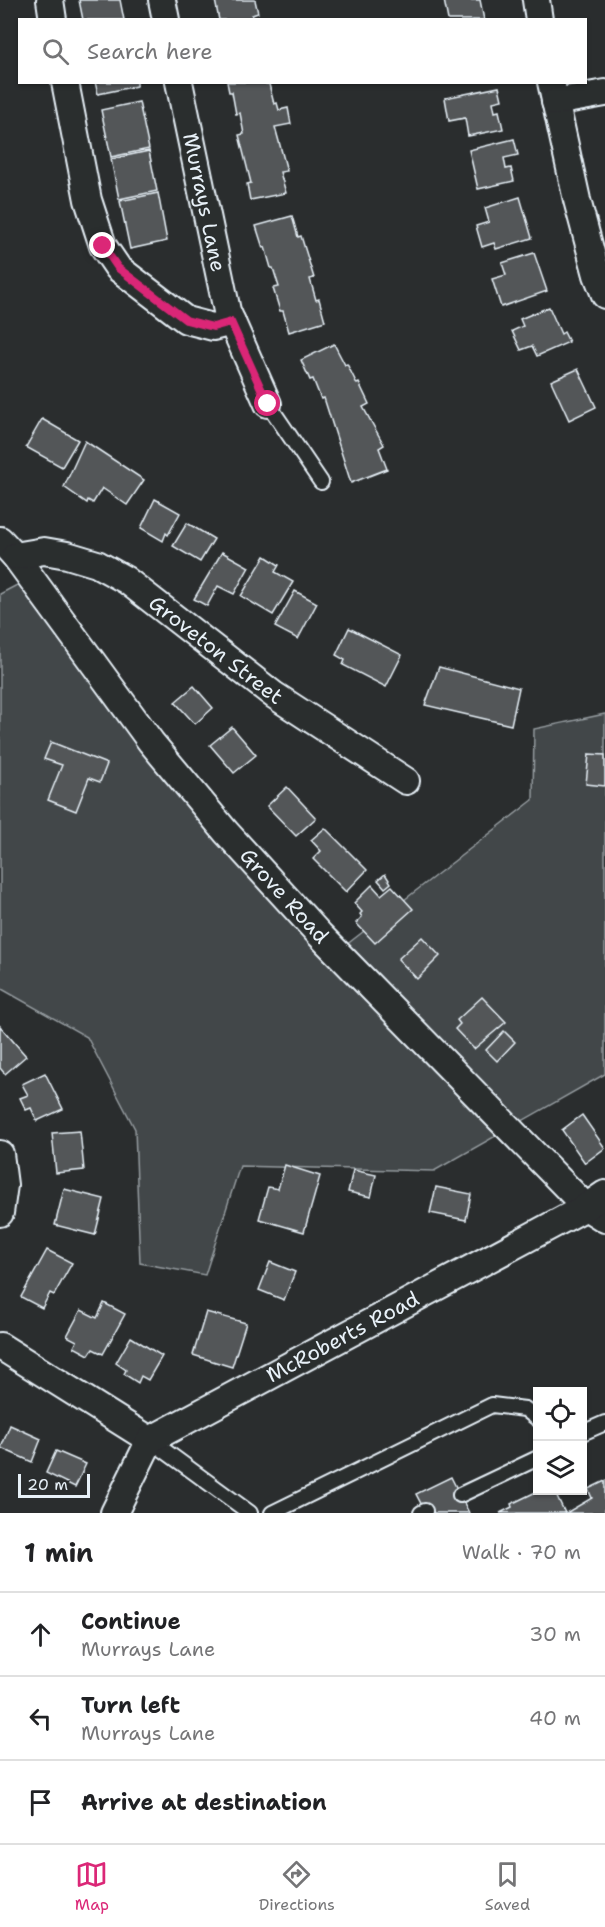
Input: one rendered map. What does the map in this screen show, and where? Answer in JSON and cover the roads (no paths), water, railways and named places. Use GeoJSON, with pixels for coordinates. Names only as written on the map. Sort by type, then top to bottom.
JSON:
{"type":"FeatureCollection","features":[{"type":"Feature","properties":{"kind":"street"},"geometry":{"type":"LineString","coordinates":[[50,0],[53,18]]}},
{"type":"Feature","properties":{"kind":"street"},"geometry":{"type":"LineString","coordinates":[[162,0],[166,18]]}},
{"type":"Feature","properties":{"kind":"street"},"geometry":{"type":"LineString","coordinates":[[536,0],[539,18]]}},
{"type":"Feature","properties":{"kind":"street"},"geometry":{"type":"LineString","coordinates":[[66,84],[88,200],[103,246],[113,261],[118,268],[186,320],[213,327],[231,322]]}},
{"type":"Feature","properties":{"kind":"street","name":"Murrays Lane"},"geometry":{"type":"LineString","coordinates":[[179,84],[227,311],[268,404]]}},
{"type":"Feature","properties":{"kind":"street"},"geometry":{"type":"LineString","coordinates":[[605,93],[553,92],[577,200],[597,275],[605,295]]}},
{"type":"Feature","properties":{"kind":"street","name":"Groveton Street"},"geometry":{"type":"LineString","coordinates":[[8,548],[67,555],[97,564],[126,580],[274,695],[406,780]]}},
{"type":"Feature","properties":{"kind":"street","name":"Grove Road"},"geometry":{"type":"LineString","coordinates":[[8,548],[151,742],[226,832],[325,940],[599,1207]]}},
{"type":"Feature","properties":{"kind":"street"},"geometry":{"type":"LineString","coordinates":[[0,1154],[4,1185],[0,1213]]}},
{"type":"Feature","properties":{"kind":"street","name":"McRoberts Road"},"geometry":{"type":"LineString","coordinates":[[150,1440],[599,1207]]}},
{"type":"Feature","properties":{"kind":"street"},"geometry":{"type":"LineString","coordinates":[[0,1346],[150,1440],[114,1513]]}},
{"type":"Feature","properties":{"kind":"lane"},"geometry":{"type":"LineString","coordinates":[[268,404],[321,482]]}},
{"type":"Feature","properties":{"kind":"lane"},"geometry":{"type":"LineString","coordinates":[[272,1513],[492,1405],[525,1409],[533,1416]]}},
{"type":"Feature","properties":{"kind":"lane"},"geometry":{"type":"LineString","coordinates":[[587,1431],[605,1423]]}},
{"type":"Feature","properties":{"kind":"lane"},"geometry":{"type":"LineString","coordinates":[[150,1440],[250,1513]]}},
{"type":"Feature","properties":{"kind":"lane"},"geometry":{"type":"LineString","coordinates":[[460,1495],[533,1460]]}}]}
